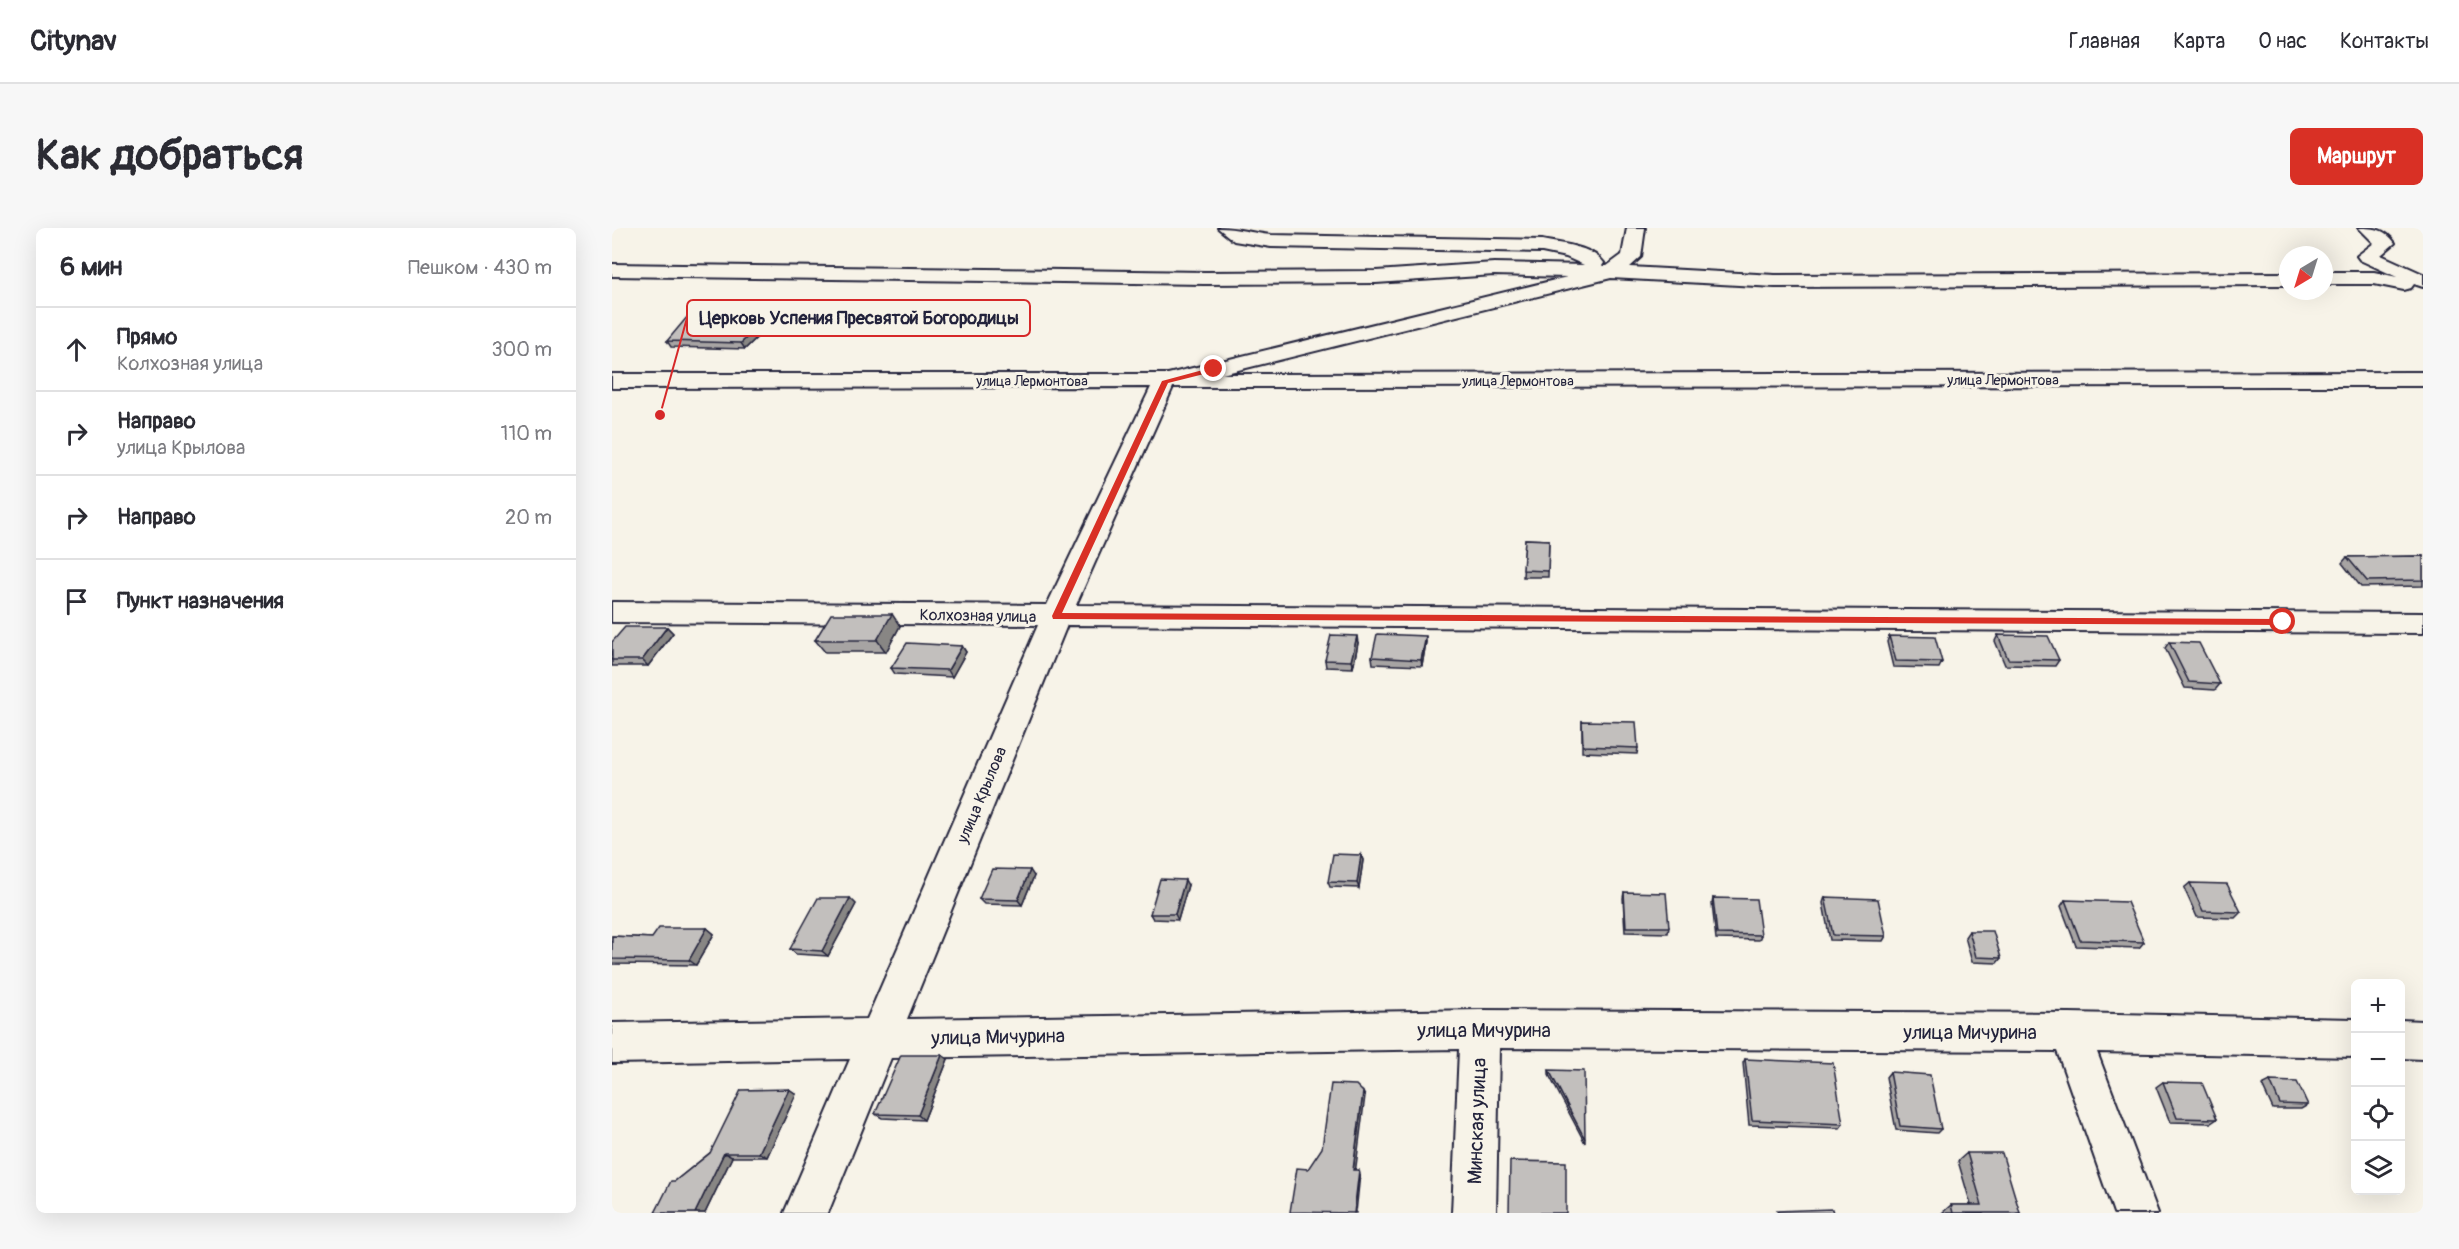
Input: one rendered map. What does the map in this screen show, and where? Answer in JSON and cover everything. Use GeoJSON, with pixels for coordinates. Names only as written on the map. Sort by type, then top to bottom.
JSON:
{"type":"FeatureCollection","features":[{"type":"Feature","properties":{"kind":"street"},"geometry":{"type":"LineString","coordinates":[[1227,228],[1241,237],[1271,241],[1542,246],[1572,252],[1611,272]]}},
{"type":"Feature","properties":{"kind":"street"},"geometry":{"type":"LineString","coordinates":[[1165,381],[1611,272],[1631,257],[1636,228]]}},
{"type":"Feature","properties":{"kind":"street"},"geometry":{"type":"LineString","coordinates":[[2368,228],[2386,243],[2367,256],[2423,281]]}},
{"type":"Feature","properties":{"kind":"street"},"geometry":{"type":"LineString","coordinates":[[612,270],[1205,278],[1376,277],[1494,269],[1611,272],[1775,281],[2279,279]]}},
{"type":"Feature","properties":{"kind":"street"},"geometry":{"type":"LineString","coordinates":[[2333,278],[2374,278],[2423,287]]}},
{"type":"Feature","properties":{"kind":"street","name":"улица Лермонтова"},"geometry":{"type":"LineString","coordinates":[[612,381],[2423,379]]}},
{"type":"Feature","properties":{"kind":"street","name":"улица Крылова"},"geometry":{"type":"LineString","coordinates":[[806,1213],[1056,616],[1165,381]]}},
{"type":"Feature","properties":{"kind":"street","name":"Колхозная улица"},"geometry":{"type":"LineString","coordinates":[[612,612],[2423,623]]}},
{"type":"Feature","properties":{"kind":"street","name":"улица Мичурина"},"geometry":{"type":"LineString","coordinates":[[612,1043],[1480,1029],[2070,1032],[2351,1038]]}},
{"type":"Feature","properties":{"kind":"street","name":"Минская улица"},"geometry":{"type":"LineString","coordinates":[[1474,1213],[1480,1029]]}},
{"type":"Feature","properties":{"kind":"street"},"geometry":{"type":"LineString","coordinates":[[2070,1032],[2136,1213]]}},
{"type":"Feature","properties":{"kind":"street"},"geometry":{"type":"LineString","coordinates":[[2405,1039],[2423,1040]]}},
{"type":"Feature","properties":{"kind":"building"},"geometry":{"type":"Polygon","coordinates":[[[743,305],[780,305],[741,343],[667,341],[688,316],[731,318],[743,305]]]}},
{"type":"Feature","properties":{"kind":"building"},"geometry":{"type":"Polygon","coordinates":[[[1525,539],[1549,540],[1548,571],[1523,570],[1525,539]]]}},
{"type":"Feature","properties":{"kind":"building"},"geometry":{"type":"Polygon","coordinates":[[[2423,556],[2423,580],[2367,581],[2347,557],[2423,556]]]}},
{"type":"Feature","properties":{"kind":"building"},"geometry":{"type":"Polygon","coordinates":[[[831,614],[892,614],[877,640],[815,640],[831,614]]]}},
{"type":"Feature","properties":{"kind":"building"},"geometry":{"type":"Polygon","coordinates":[[[625,627],[667,627],[642,660],[612,660],[612,642],[625,627]]]}},
{"type":"Feature","properties":{"kind":"building"},"geometry":{"type":"Polygon","coordinates":[[[1377,634],[1426,636],[1421,660],[1372,657],[1377,634]]]}},
{"type":"Feature","properties":{"kind":"building"},"geometry":{"type":"Polygon","coordinates":[[[1331,635],[1357,636],[1351,661],[1325,660],[1331,635]]]}},
{"type":"Feature","properties":{"kind":"building"},"geometry":{"type":"Polygon","coordinates":[[[1998,635],[2048,636],[2059,660],[2008,659],[1998,635]]]}},
{"type":"Feature","properties":{"kind":"building"},"geometry":{"type":"Polygon","coordinates":[[[1889,636],[1935,637],[1942,662],[1896,661],[1889,636]]]}},
{"type":"Feature","properties":{"kind":"building"},"geometry":{"type":"Polygon","coordinates":[[[2169,642],[2199,643],[2220,684],[2189,682],[2169,642]]]}},
{"type":"Feature","properties":{"kind":"building"},"geometry":{"type":"Polygon","coordinates":[[[907,643],[962,646],[948,670],[891,668],[907,643]]]}},
{"type":"Feature","properties":{"kind":"building"},"geometry":{"type":"Polygon","coordinates":[[[1582,721],[1636,722],[1638,748],[1583,746],[1582,721]]]}},
{"type":"Feature","properties":{"kind":"building"},"geometry":{"type":"Polygon","coordinates":[[[1333,854],[1361,855],[1357,883],[1328,882],[1333,854]]]}},
{"type":"Feature","properties":{"kind":"building"},"geometry":{"type":"Polygon","coordinates":[[[992,869],[1030,870],[1018,900],[979,899],[992,869]]]}},
{"type":"Feature","properties":{"kind":"building"},"geometry":{"type":"Polygon","coordinates":[[[1160,879],[1185,880],[1175,914],[1150,914],[1160,879]]]}},
{"type":"Feature","properties":{"kind":"building"},"geometry":{"type":"Polygon","coordinates":[[[2190,883],[2227,884],[2241,912],[2203,911],[2190,883]]]}},
{"type":"Feature","properties":{"kind":"building"},"geometry":{"type":"Polygon","coordinates":[[[1624,892],[1666,893],[1669,927],[1626,927],[1624,892]]]}},
{"type":"Feature","properties":{"kind":"building"},"geometry":{"type":"Polygon","coordinates":[[[1825,897],[1878,899],[1886,936],[1833,935],[1825,897]]]}},
{"type":"Feature","properties":{"kind":"building"},"geometry":{"type":"Polygon","coordinates":[[[818,898],[850,898],[822,951],[790,949],[818,898]]]}},
{"type":"Feature","properties":{"kind":"building"},"geometry":{"type":"Polygon","coordinates":[[[1713,898],[1756,899],[1761,935],[1717,934],[1713,898]]]}},
{"type":"Feature","properties":{"kind":"building"},"geometry":{"type":"Polygon","coordinates":[[[2065,900],[2127,902],[2144,942],[2080,940],[2065,900]]]}},
{"type":"Feature","properties":{"kind":"building"},"geometry":{"type":"Polygon","coordinates":[[[659,928],[707,928],[689,960],[612,959],[612,936],[652,938],[659,928]]]}},
{"type":"Feature","properties":{"kind":"building"},"geometry":{"type":"Polygon","coordinates":[[[1969,931],[1993,931],[2001,958],[1976,957],[1969,931]]]}},
{"type":"Feature","properties":{"kind":"building"},"geometry":{"type":"Polygon","coordinates":[[[901,1055],[942,1055],[918,1115],[875,1114],[901,1055]]]}},
{"type":"Feature","properties":{"kind":"building"},"geometry":{"type":"Polygon","coordinates":[[[1745,1059],[1833,1063],[1843,1124],[1752,1120],[1745,1059]]]}},
{"type":"Feature","properties":{"kind":"building"},"geometry":{"type":"Polygon","coordinates":[[[1549,1070],[1584,1071],[1585,1139],[1549,1070]]]}},
{"type":"Feature","properties":{"kind":"building"},"geometry":{"type":"Polygon","coordinates":[[[1890,1072],[1930,1075],[1941,1129],[1900,1126],[1890,1072]]]}},
{"type":"Feature","properties":{"kind":"building"},"geometry":{"type":"Polygon","coordinates":[[[2270,1081],[2297,1082],[2308,1105],[2280,1104],[2270,1081]]]}},
{"type":"Feature","properties":{"kind":"building"},"geometry":{"type":"Polygon","coordinates":[[[2163,1082],[2202,1083],[2217,1119],[2177,1118],[2163,1082]]]}},
{"type":"Feature","properties":{"kind":"building"},"geometry":{"type":"Polygon","coordinates":[[[1331,1084],[1356,1085],[1363,1092],[1353,1170],[1359,1170],[1354,1213],[1290,1212],[1297,1168],[1308,1169],[1322,1148],[1331,1084]]]}},
{"type":"Feature","properties":{"kind":"building"},"geometry":{"type":"Polygon","coordinates":[[[789,1089],[759,1153],[724,1153],[695,1213],[655,1213],[671,1181],[675,1181],[710,1153],[741,1090],[789,1089]]]}},
{"type":"Feature","properties":{"kind":"building"},"geometry":{"type":"Polygon","coordinates":[[[1967,1153],[2002,1153],[2020,1213],[1953,1213],[1951,1205],[1982,1205],[1967,1153]]]}},
{"type":"Feature","properties":{"kind":"building"},"geometry":{"type":"Polygon","coordinates":[[[1510,1161],[1566,1162],[1566,1213],[1509,1213],[1510,1161]]]}},
{"type":"Feature","properties":{"kind":"building"},"geometry":{"type":"Polygon","coordinates":[[[1832,1209],[1833,1213],[1778,1213],[1777,1211],[1832,1209]]]}},
{"type":"Feature","properties":{"kind":"place","name":"Церковь Успения Пресвятой Богородицы"},"geometry":{"type":"Point","coordinates":[660,415]}},
{"type":"Feature","properties":{"kind":"route"},"geometry":{"type":"LineString","coordinates":[[1214,369],[1165,381],[1056,616],[2283,622]]}}]}
